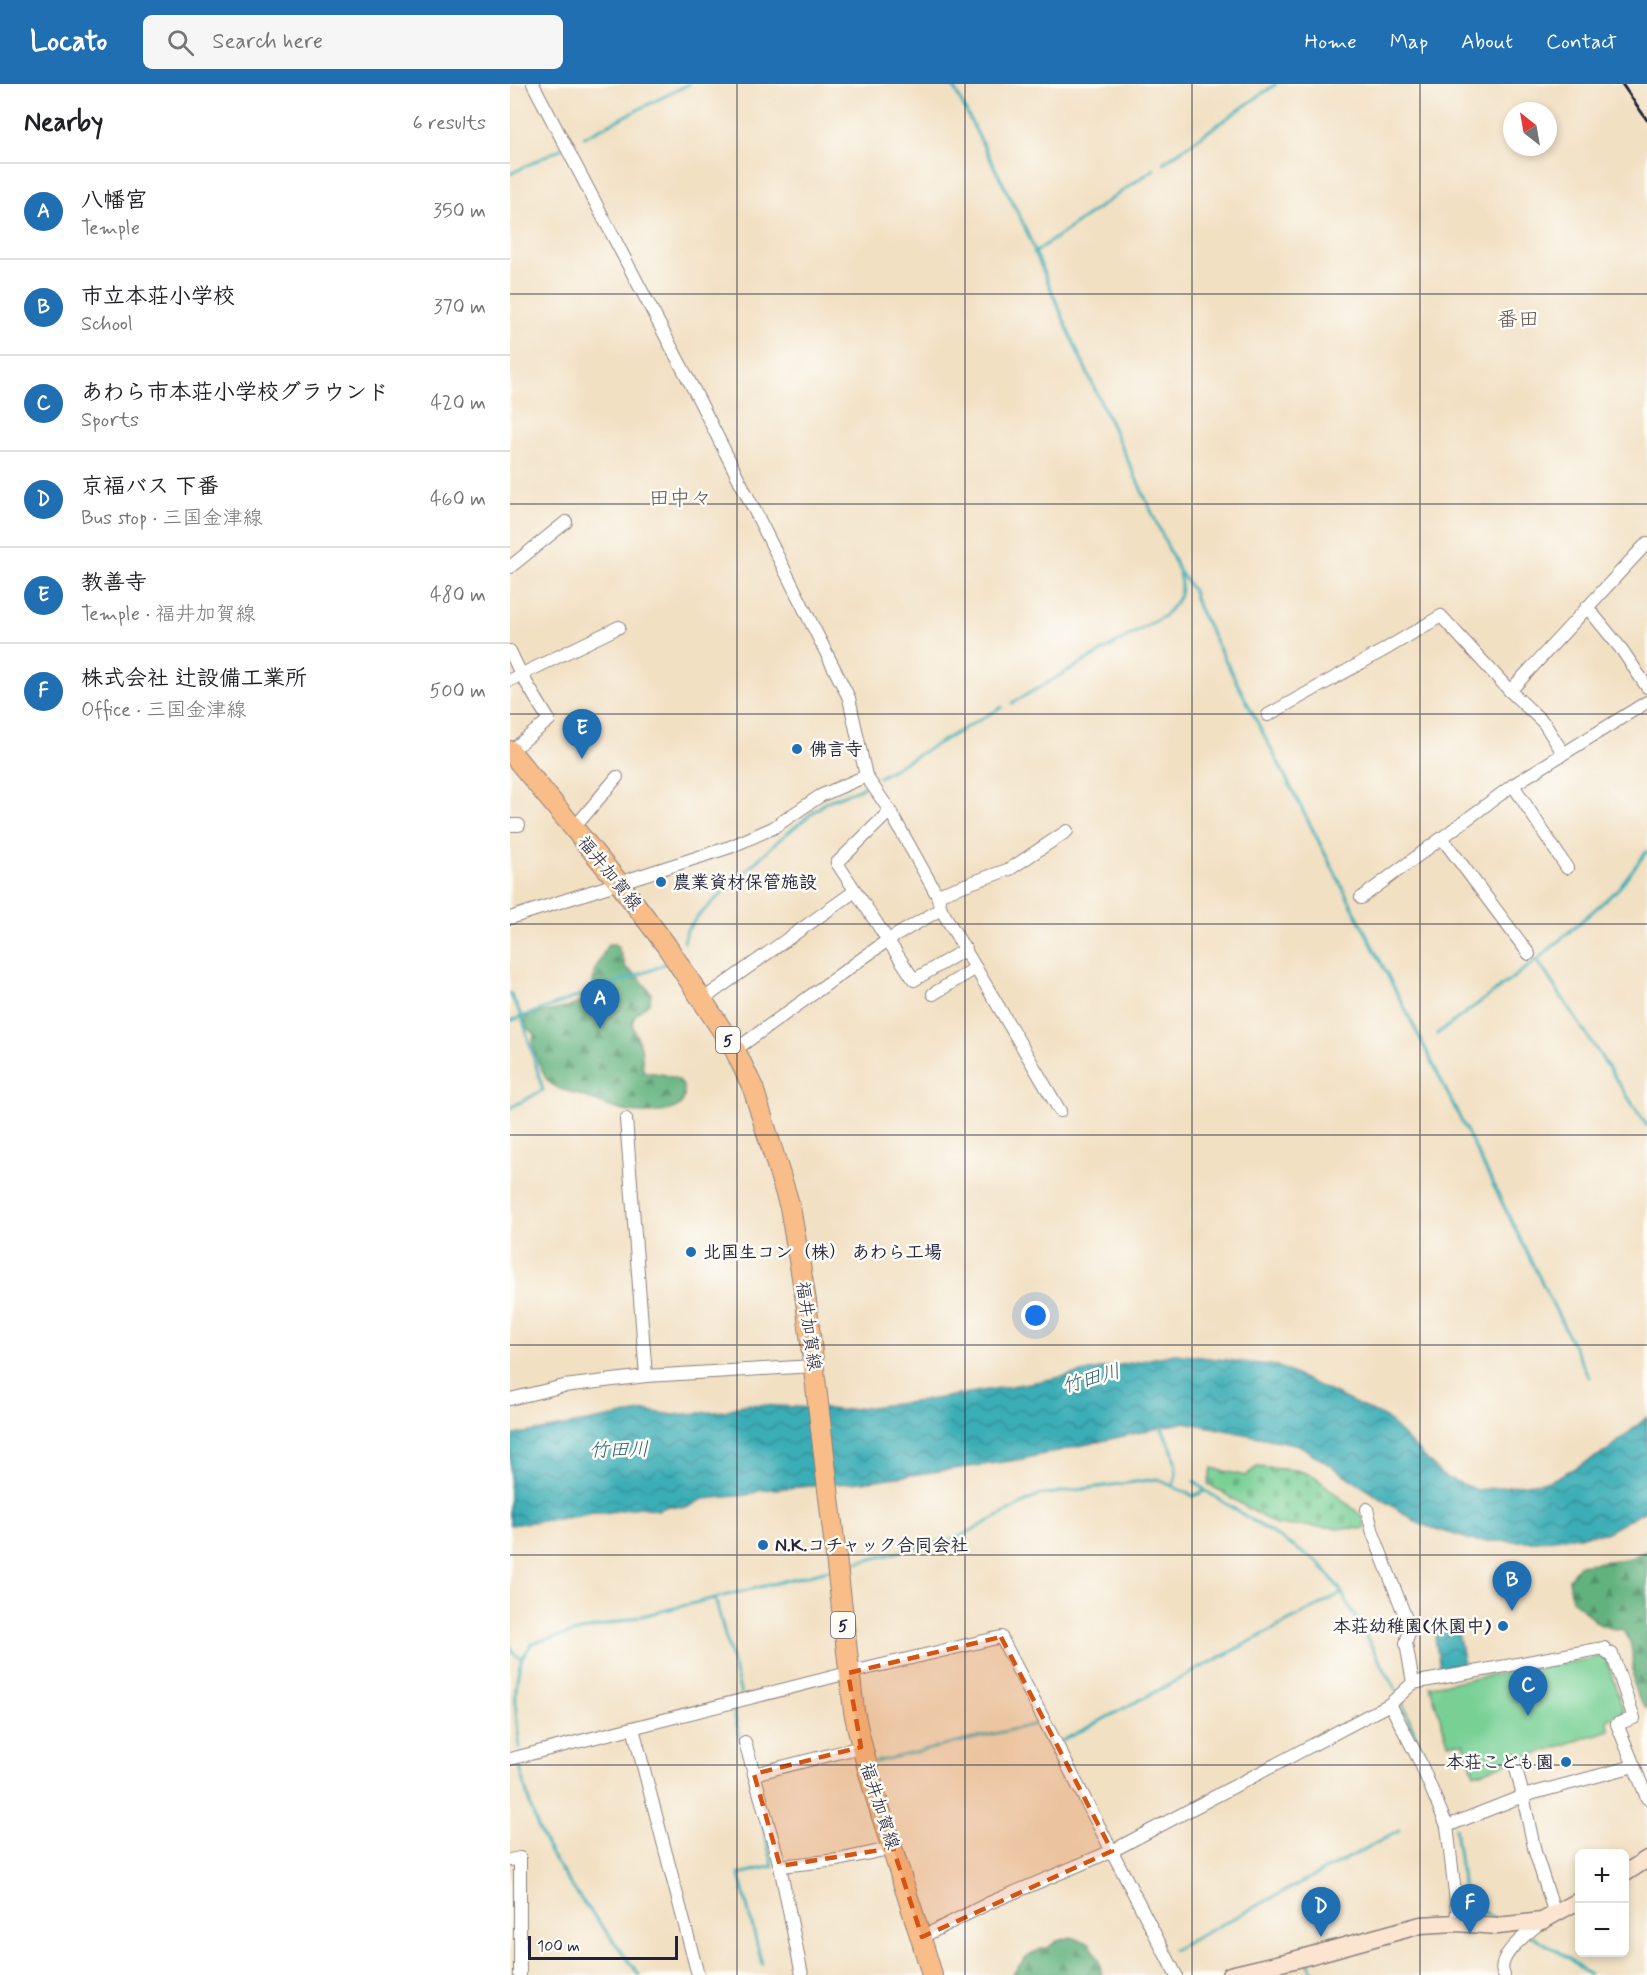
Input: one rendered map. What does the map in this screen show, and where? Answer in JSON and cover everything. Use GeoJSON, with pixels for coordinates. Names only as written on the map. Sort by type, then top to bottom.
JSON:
{"type":"FeatureCollection","features":[{"type":"Feature","properties":{"kind":"main road","name":"福井加賀線"},"geometry":{"type":"LineString","coordinates":[[511,752],[619,883],[666,945],[735,1050],[756,1097],[790,1207],[817,1388],[848,1673],[861,1747],[932,1975]]}},
{"type":"Feature","properties":{"kind":"main road"},"geometry":{"type":"LineString","coordinates":[[1629,1871],[1647,1859]]}},
{"type":"Feature","properties":{"kind":"main road"},"geometry":{"type":"LineString","coordinates":[[1230,1975],[1273,1970],[1421,1925],[1456,1923],[1498,1926],[1549,1917],[1575,1903]]}},
{"type":"Feature","properties":{"kind":"street"},"geometry":{"type":"LineString","coordinates":[[533,84],[712,425],[849,698],[866,776],[890,811],[937,895],[941,909],[1060,1111]]}},
{"type":"Feature","properties":{"kind":"street"},"geometry":{"type":"LineString","coordinates":[[510,567],[566,522]]}},
{"type":"Feature","properties":{"kind":"street"},"geometry":{"type":"LineString","coordinates":[[1510,691],[1647,543]]}},
{"type":"Feature","properties":{"kind":"street"},"geometry":{"type":"LineString","coordinates":[[1587,607],[1622,650],[1647,687]]}},
{"type":"Feature","properties":{"kind":"street"},"geometry":{"type":"LineString","coordinates":[[1268,715],[1441,616],[1510,691],[1544,723],[1563,753]]}},
{"type":"Feature","properties":{"kind":"street"},"geometry":{"type":"LineString","coordinates":[[516,677],[619,627]]}},
{"type":"Feature","properties":{"kind":"street"},"geometry":{"type":"LineString","coordinates":[[510,651],[516,677],[549,720],[511,752]]}},
{"type":"Feature","properties":{"kind":"street"},"geometry":{"type":"LineString","coordinates":[[1361,898],[1513,785],[1647,702]]}},
{"type":"Feature","properties":{"kind":"street"},"geometry":{"type":"LineString","coordinates":[[510,918],[730,847],[773,828],[820,796],[866,776]]}},
{"type":"Feature","properties":{"kind":"street"},"geometry":{"type":"LineString","coordinates":[[574,828],[617,777]]}},
{"type":"Feature","properties":{"kind":"street"},"geometry":{"type":"LineString","coordinates":[[1513,785],[1567,868]]}},
{"type":"Feature","properties":{"kind":"street"},"geometry":{"type":"LineString","coordinates":[[890,811],[837,863],[914,980],[966,949]]}},
{"type":"Feature","properties":{"kind":"street"},"geometry":{"type":"LineString","coordinates":[[937,895],[1010,870],[1067,831]]}},
{"type":"Feature","properties":{"kind":"street"},"geometry":{"type":"LineString","coordinates":[[1442,838],[1529,954]]}},
{"type":"Feature","properties":{"kind":"street"},"geometry":{"type":"LineString","coordinates":[[702,1000],[855,891]]}},
{"type":"Feature","properties":{"kind":"street"},"geometry":{"type":"LineString","coordinates":[[735,1050],[888,940],[941,909]]}},
{"type":"Feature","properties":{"kind":"street"},"geometry":{"type":"LineString","coordinates":[[933,994],[976,968]]}},
{"type":"Feature","properties":{"kind":"street"},"geometry":{"type":"LineString","coordinates":[[626,1119],[646,1376]]}},
{"type":"Feature","properties":{"kind":"street"},"geometry":{"type":"LineString","coordinates":[[510,1399],[564,1386],[646,1376],[814,1366]]}},
{"type":"Feature","properties":{"kind":"street"},"geometry":{"type":"LineString","coordinates":[[1367,1509],[1373,1533],[1410,1629],[1406,1642],[1413,1683]]}},
{"type":"Feature","properties":{"kind":"street"},"geometry":{"type":"LineString","coordinates":[[510,1759],[1000,1637],[1176,1975]]}},
{"type":"Feature","properties":{"kind":"street"},"geometry":{"type":"LineString","coordinates":[[922,1937],[989,1903],[1112,1851],[1390,1704],[1413,1683],[1604,1648],[1608,1654],[1612,1654],[1634,1718],[1617,1724],[1647,1798]]}},
{"type":"Feature","properties":{"kind":"street"},"geometry":{"type":"LineString","coordinates":[[1390,1704],[1420,1762],[1447,1826],[1457,1910],[1456,1923]]}},
{"type":"Feature","properties":{"kind":"street"},"geometry":{"type":"LineString","coordinates":[[633,1728],[698,1975]]}},
{"type":"Feature","properties":{"kind":"street"},"geometry":{"type":"LineString","coordinates":[[745,1742],[780,1866],[802,1975]]}},
{"type":"Feature","properties":{"kind":"street"},"geometry":{"type":"LineString","coordinates":[[754,1774],[861,1747]]}},
{"type":"Feature","properties":{"kind":"street"},"geometry":{"type":"LineString","coordinates":[[1504,1975],[1501,1971],[1502,1962],[1515,1944],[1549,1917],[1514,1761]]}},
{"type":"Feature","properties":{"kind":"street"},"geometry":{"type":"LineString","coordinates":[[1447,1826],[1523,1796],[1634,1766]]}},
{"type":"Feature","properties":{"kind":"street"},"geometry":{"type":"LineString","coordinates":[[780,1866],[838,1860],[893,1848]]}},
{"type":"Feature","properties":{"kind":"street"},"geometry":{"type":"LineString","coordinates":[[510,1860],[520,1858],[521,1975],[510,1970]]}},
{"type":"Feature","properties":{"kind":"street"},"geometry":{"type":"LineString","coordinates":[[1498,1926],[1515,1944]]}},
{"type":"Feature","properties":{"kind":"highlighted area"},"geometry":{"type":"Polygon","coordinates":[[[1001,1637],[1112,1851],[922,1937],[893,1848],[780,1866],[754,1774],[861,1747],[848,1673],[1001,1637]]]}},
{"type":"Feature","properties":{"kind":"green space"},"geometry":{"type":"Polygon","coordinates":[[[608,944],[615,944],[626,968],[638,976],[651,993],[650,1002],[635,1015],[632,1024],[641,1047],[643,1071],[670,1076],[683,1085],[682,1103],[676,1107],[649,1113],[624,1111],[558,1088],[548,1081],[536,1057],[533,1047],[534,1034],[526,1027],[525,1019],[529,1015],[569,1007],[592,995],[594,972],[608,944]]]}},
{"type":"Feature","properties":{"kind":"green space"},"geometry":{"type":"Polygon","coordinates":[[[1257,1467],[1296,1470],[1314,1476],[1363,1517],[1365,1529],[1276,1525],[1208,1484],[1212,1468],[1245,1476],[1257,1467]]]}},
{"type":"Feature","properties":{"kind":"green space"},"geometry":{"type":"Polygon","coordinates":[[[1647,1550],[1647,1709],[1636,1692],[1632,1651],[1628,1637],[1622,1630],[1603,1626],[1593,1620],[1572,1600],[1569,1579],[1579,1565],[1632,1558],[1647,1550]]]}},
{"type":"Feature","properties":{"kind":"green space"},"geometry":{"type":"Polygon","coordinates":[[[1605,1656],[1624,1713],[1607,1720],[1610,1730],[1474,1774],[1464,1743],[1448,1743],[1430,1686],[1605,1656]]]}},
{"type":"Feature","properties":{"kind":"green space"},"geometry":{"type":"Polygon","coordinates":[[[1071,1937],[1090,1943],[1099,1961],[1102,1975],[1012,1975],[1026,1957],[1041,1949],[1046,1949],[1057,1941],[1071,1937]]]}},
{"type":"Feature","properties":{"kind":"water","name":"竹田川"},"geometry":{"type":"Polygon","coordinates":[[[1175,1354],[1277,1366],[1386,1418],[1443,1476],[1477,1490],[1550,1481],[1607,1451],[1647,1417],[1647,1510],[1605,1533],[1537,1541],[1475,1541],[1420,1524],[1299,1445],[1185,1422],[1018,1460],[862,1482],[761,1490],[747,1495],[703,1499],[688,1507],[668,1506],[658,1510],[640,1507],[510,1525],[510,1436],[647,1411],[674,1415],[725,1411],[746,1404],[842,1410],[922,1401],[1041,1381],[1175,1354]]]}},
{"type":"Feature","properties":{"kind":"water"},"geometry":{"type":"Polygon","coordinates":[[[1457,1628],[1464,1664],[1440,1668],[1434,1632],[1457,1628]]]}},
{"type":"Feature","properties":{"kind":"waterway"},"geometry":{"type":"LineString","coordinates":[[584,137],[689,84]]}},
{"type":"Feature","properties":{"kind":"waterway"},"geometry":{"type":"LineString","coordinates":[[952,84],[1023,223],[1074,344],[1178,569],[1193,591],[1198,607],[1423,1044],[1589,1377]]}},
{"type":"Feature","properties":{"kind":"waterway"},"geometry":{"type":"LineString","coordinates":[[1163,163],[1276,84]]}},
{"type":"Feature","properties":{"kind":"waterway"},"geometry":{"type":"LineString","coordinates":[[510,174],[562,148]]}},
{"type":"Feature","properties":{"kind":"waterway"},"geometry":{"type":"LineString","coordinates":[[1034,253],[1154,169]]}},
{"type":"Feature","properties":{"kind":"waterway"},"geometry":{"type":"LineString","coordinates":[[1012,703],[1164,616],[1181,593],[1179,574]]}},
{"type":"Feature","properties":{"kind":"waterway"},"geometry":{"type":"LineString","coordinates":[[879,777],[1002,707]]}},
{"type":"Feature","properties":{"kind":"waterway"},"geometry":{"type":"LineString","coordinates":[[684,942],[687,930],[699,915],[779,840],[826,802],[864,787]]}},
{"type":"Feature","properties":{"kind":"waterway"},"geometry":{"type":"LineString","coordinates":[[1437,1034],[1537,960],[1617,890],[1647,851]]}},
{"type":"Feature","properties":{"kind":"waterway"},"geometry":{"type":"LineString","coordinates":[[1537,960],[1647,1126]]}},
{"type":"Feature","properties":{"kind":"waterway"},"geometry":{"type":"LineString","coordinates":[[510,1021],[668,962]]}},
{"type":"Feature","properties":{"kind":"waterway"},"geometry":{"type":"LineString","coordinates":[[510,993],[522,1017],[543,1090],[510,1108]]}},
{"type":"Feature","properties":{"kind":"waterway"},"geometry":{"type":"LineString","coordinates":[[1159,1423],[1175,1462],[1173,1486]]}},
{"type":"Feature","properties":{"kind":"waterway"},"geometry":{"type":"LineString","coordinates":[[852,1564],[959,1537],[1039,1495],[1157,1479],[1193,1496],[1205,1491]]}},
{"type":"Feature","properties":{"kind":"waterway"},"geometry":{"type":"LineString","coordinates":[[1194,1481],[1319,1563],[1339,1588],[1397,1692]]}},
{"type":"Feature","properties":{"kind":"waterway"},"geometry":{"type":"LineString","coordinates":[[510,1645],[513,1653],[522,1658],[532,1643],[829,1570]]}},
{"type":"Feature","properties":{"kind":"waterway"},"geometry":{"type":"LineString","coordinates":[[1062,1741],[1340,1594]]}},
{"type":"Feature","properties":{"kind":"waterway"},"geometry":{"type":"LineString","coordinates":[[715,1598],[741,1694]]}},
{"type":"Feature","properties":{"kind":"waterway"},"geometry":{"type":"LineString","coordinates":[[520,1748],[516,1691],[522,1658]]}},
{"type":"Feature","properties":{"kind":"waterway"},"geometry":{"type":"LineString","coordinates":[[1400,1698],[1452,1822]]}},
{"type":"Feature","properties":{"kind":"waterway"},"geometry":{"type":"LineString","coordinates":[[733,1709],[741,1742]]}},
{"type":"Feature","properties":{"kind":"waterway"},"geometry":{"type":"LineString","coordinates":[[875,1762],[1036,1724],[1050,1748]]}},
{"type":"Feature","properties":{"kind":"waterway"},"geometry":{"type":"LineString","coordinates":[[519,1762],[530,1804],[546,1845],[578,1895],[639,1975]]}},
{"type":"Feature","properties":{"kind":"waterway"},"geometry":{"type":"LineString","coordinates":[[762,1964],[739,1874],[773,1866],[763,1826]]}},
{"type":"Feature","properties":{"kind":"waterway"},"geometry":{"type":"LineString","coordinates":[[1455,1828],[1465,1902],[1496,1919]]}},
{"type":"Feature","properties":{"kind":"waterway"},"geometry":{"type":"LineString","coordinates":[[1173,1950],[1399,1831]]}},
{"type":"Feature","properties":{"kind":"waterway"},"geometry":{"type":"LineString","coordinates":[[1532,1936],[1567,1957],[1589,1975]]}},
{"type":"Feature","properties":{"kind":"waterway"},"geometry":{"type":"LineString","coordinates":[[1310,1964],[1308,1964],[1314,1975]]}},
{"type":"Feature","properties":{"kind":"railway"},"geometry":{"type":"LineString","coordinates":[[1622,84],[1647,120]]}},
{"type":"Feature","properties":{"kind":"place","name":"佛言寺"},"geometry":{"type":"Point","coordinates":[797,749]}},
{"type":"Feature","properties":{"kind":"place","name":"教善寺"},"geometry":{"type":"Point","coordinates":[582,759]}},
{"type":"Feature","properties":{"kind":"place","name":"農業資材保管施設"},"geometry":{"type":"Point","coordinates":[661,882]}},
{"type":"Feature","properties":{"kind":"place","name":"八幡宮"},"geometry":{"type":"Point","coordinates":[600,1029]}},
{"type":"Feature","properties":{"kind":"place","name":"北国生コン（株） あわら工場"},"geometry":{"type":"Point","coordinates":[691,1252]}},
{"type":"Feature","properties":{"kind":"place","name":"N.K.コチャック合同会社"},"geometry":{"type":"Point","coordinates":[763,1545]}},
{"type":"Feature","properties":{"kind":"place","name":"市立本荘小学校"},"geometry":{"type":"Point","coordinates":[1512,1611]}},
{"type":"Feature","properties":{"kind":"place","name":"本荘幼稚園(休園中)"},"geometry":{"type":"Point","coordinates":[1503,1626]}},
{"type":"Feature","properties":{"kind":"place","name":"あわら市本荘小学校グラウンド"},"geometry":{"type":"Point","coordinates":[1528,1716]}},
{"type":"Feature","properties":{"kind":"place","name":"本荘こども園"},"geometry":{"type":"Point","coordinates":[1566,1762]}},
{"type":"Feature","properties":{"kind":"place","name":"株式会社 辻設備工業所"},"geometry":{"type":"Point","coordinates":[1470,1934]}},
{"type":"Feature","properties":{"kind":"place","name":"京福バス 下番"},"geometry":{"type":"Point","coordinates":[1321,1937]}},
{"type":"Feature","properties":{"kind":"district","name":"番田"},"geometry":{"type":"Point","coordinates":[1518,319]}},
{"type":"Feature","properties":{"kind":"district","name":"田中々"},"geometry":{"type":"Point","coordinates":[680,498]}}]}
